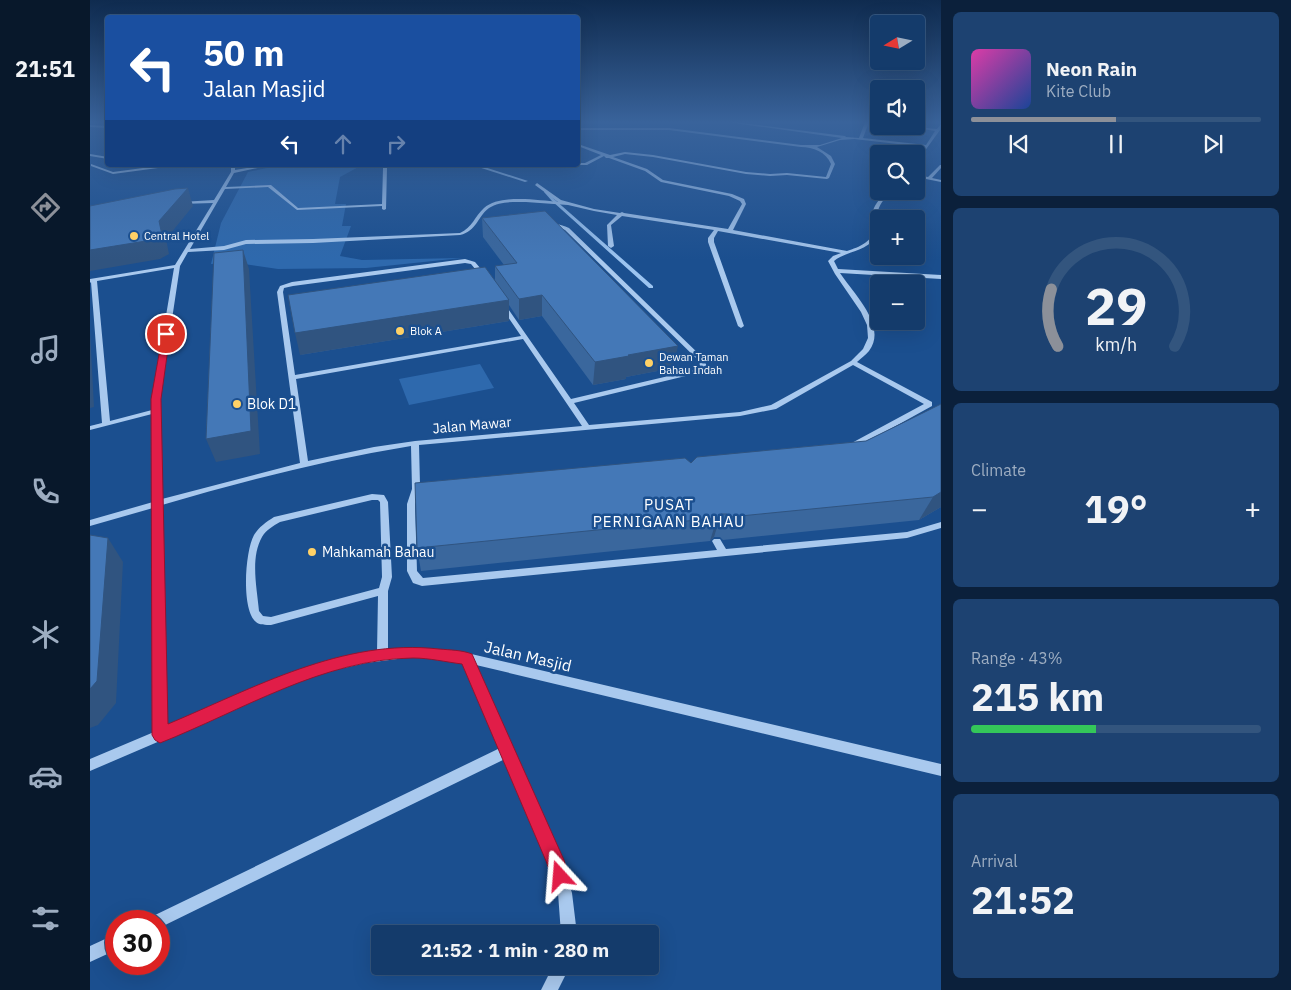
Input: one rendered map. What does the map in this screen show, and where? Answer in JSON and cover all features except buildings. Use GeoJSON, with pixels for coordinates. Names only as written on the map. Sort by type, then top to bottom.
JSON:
{"type":"FeatureCollection","features":[{"type":"Feature","properties":{"kind":"street"},"geometry":{"type":"LineString","coordinates":[[99,168],[117,173],[150,168]]}},
{"type":"Feature","properties":{"kind":"street"},"geometry":{"type":"LineString","coordinates":[[160,735],[156,399],[177,266],[216,201],[233,168]]}},
{"type":"Feature","properties":{"kind":"street"},"geometry":{"type":"LineString","coordinates":[[223,188],[269,186],[297,209],[384,207],[385,168]]}},
{"type":"Feature","properties":{"kind":"street"},"geometry":{"type":"LineString","coordinates":[[641,168],[662,181],[730,195],[742,200],[744,204],[730,231]]}},
{"type":"Feature","properties":{"kind":"street"},"geometry":{"type":"LineString","coordinates":[[720,168],[746,173],[787,174],[827,178],[831,168]]}},
{"type":"Feature","properties":{"kind":"street"},"geometry":{"type":"LineString","coordinates":[[928,179],[939,168]]}},
{"type":"Feature","properties":{"kind":"street"},"geometry":{"type":"LineString","coordinates":[[925,178],[941,181]]}},
{"type":"Feature","properties":{"kind":"street"},"geometry":{"type":"LineString","coordinates":[[537,184],[564,204]]}},
{"type":"Feature","properties":{"kind":"street"},"geometry":{"type":"LineString","coordinates":[[882,200],[877,207],[874,238],[849,253],[833,259],[832,264],[837,271],[941,277]]}},
{"type":"Feature","properties":{"kind":"street"},"geometry":{"type":"LineString","coordinates":[[174,203],[216,201]]}},
{"type":"Feature","properties":{"kind":"street"},"geometry":{"type":"LineString","coordinates":[[186,251],[224,248],[246,242],[262,241],[313,241],[460,234],[468,232],[487,208],[502,202],[564,204],[730,231],[849,253]]}},
{"type":"Feature","properties":{"kind":"street"},"geometry":{"type":"LineString","coordinates":[[611,246],[609,225],[622,213]]}},
{"type":"Feature","properties":{"kind":"street"},"geometry":{"type":"LineString","coordinates":[[539,228],[560,226],[566,230],[702,360],[704,368],[696,372],[569,402]]}},
{"type":"Feature","properties":{"kind":"street"},"geometry":{"type":"LineString","coordinates":[[717,229],[711,238],[711,242],[741,326]]}},
{"type":"Feature","properties":{"kind":"street"},"geometry":{"type":"LineString","coordinates":[[304,464],[280,290],[292,284],[465,261],[474,262],[488,283]]}},
{"type":"Feature","properties":{"kind":"street"},"geometry":{"type":"LineString","coordinates":[[106,424],[92,281],[177,266]]}},
{"type":"Feature","properties":{"kind":"street","name":"Jalan Mawar"},"geometry":{"type":"LineString","coordinates":[[90,524],[304,464],[366,450],[415,443],[756,411],[785,401],[863,356],[870,347],[873,339],[872,333],[861,307],[837,271]]}},
{"type":"Feature","properties":{"kind":"street"},"geometry":{"type":"LineString","coordinates":[[473,277],[483,276]]}},
{"type":"Feature","properties":{"kind":"street"},"geometry":{"type":"LineString","coordinates":[[498,298],[587,428]]}},
{"type":"Feature","properties":{"kind":"street"},"geometry":{"type":"LineString","coordinates":[[282,304],[291,303]]}},
{"type":"Feature","properties":{"kind":"street"},"geometry":{"type":"LineString","coordinates":[[292,378],[525,337]]}},
{"type":"Feature","properties":{"kind":"street"},"geometry":{"type":"LineString","coordinates":[[845,449],[932,406],[853,362]]}},
{"type":"Feature","properties":{"kind":"street"},"geometry":{"type":"LineString","coordinates":[[90,428],[157,411]]}},
{"type":"Feature","properties":{"kind":"street"},"geometry":{"type":"LineString","coordinates":[[415,443],[421,488],[411,504],[412,571],[416,580],[422,582],[907,535],[941,525]]}},
{"type":"Feature","properties":{"kind":"street"},"geometry":{"type":"LineString","coordinates":[[382,655],[383,592],[388,577],[384,502],[381,497],[372,497],[269,523],[251,550],[254,612],[260,620],[271,621],[383,592]]}},
{"type":"Feature","properties":{"kind":"street"},"geometry":{"type":"LineString","coordinates":[[717,541],[723,553]]}},
{"type":"Feature","properties":{"kind":"street","name":"Jalan Masjid"},"geometry":{"type":"LineString","coordinates":[[90,765],[305,674],[341,662],[414,652],[467,658],[941,770]]}},
{"type":"Feature","properties":{"kind":"street"},"geometry":{"type":"LineString","coordinates":[[467,658],[555,860],[565,893],[567,925]]}},
{"type":"Feature","properties":{"kind":"street"},"geometry":{"type":"LineString","coordinates":[[170,915],[508,751]]}},
{"type":"Feature","properties":{"kind":"street"},"geometry":{"type":"LineString","coordinates":[[90,954],[105,947]]}},
{"type":"Feature","properties":{"kind":"street"},"geometry":{"type":"LineString","coordinates":[[549,990],[557,975]]}},
{"type":"Feature","properties":{"kind":"shaded area"},"geometry":{"type":"Polygon","coordinates":[[[266,168],[356,168],[340,177],[335,204],[346,204],[342,226],[351,226],[340,256],[362,260],[462,258],[366,268],[278,269],[230,262],[211,264],[221,223],[248,172],[266,168]]]}},
{"type":"Feature","properties":{"kind":"shaded area"},"geometry":{"type":"Polygon","coordinates":[[[480,364],[494,388],[409,405],[399,379],[480,364]]]}},
{"type":"Feature","properties":{"kind":"waterway"},"geometry":{"type":"LineString","coordinates":[[484,168],[526,181]]}},
{"type":"Feature","properties":{"kind":"waterway"},"geometry":{"type":"LineString","coordinates":[[545,191],[651,287]]}},
{"type":"Feature","properties":{"kind":"place","name":"Central Hotel"},"geometry":{"type":"Point","coordinates":[134,236]}},
{"type":"Feature","properties":{"kind":"place","name":"Blok A"},"geometry":{"type":"Point","coordinates":[400,331]}},
{"type":"Feature","properties":{"kind":"place","name":"Dewan Taman Bahau Indah"},"geometry":{"type":"Point","coordinates":[649,363]}},
{"type":"Feature","properties":{"kind":"place","name":"Blok D1"},"geometry":{"type":"Point","coordinates":[237,404]}},
{"type":"Feature","properties":{"kind":"place","name":"Mahkamah Bahau"},"geometry":{"type":"Point","coordinates":[312,552]}},
{"type":"Feature","properties":{"kind":"district","name":"PUSAT PERNIGAAN BAHAU"},"geometry":{"type":"Point","coordinates":[669,514]}},
{"type":"Feature","properties":{"kind":"route"},"geometry":{"type":"LineString","coordinates":[[166,334],[156,399],[160,735],[305,674],[341,662],[414,652],[467,658],[555,860],[560,876]]}}]}
